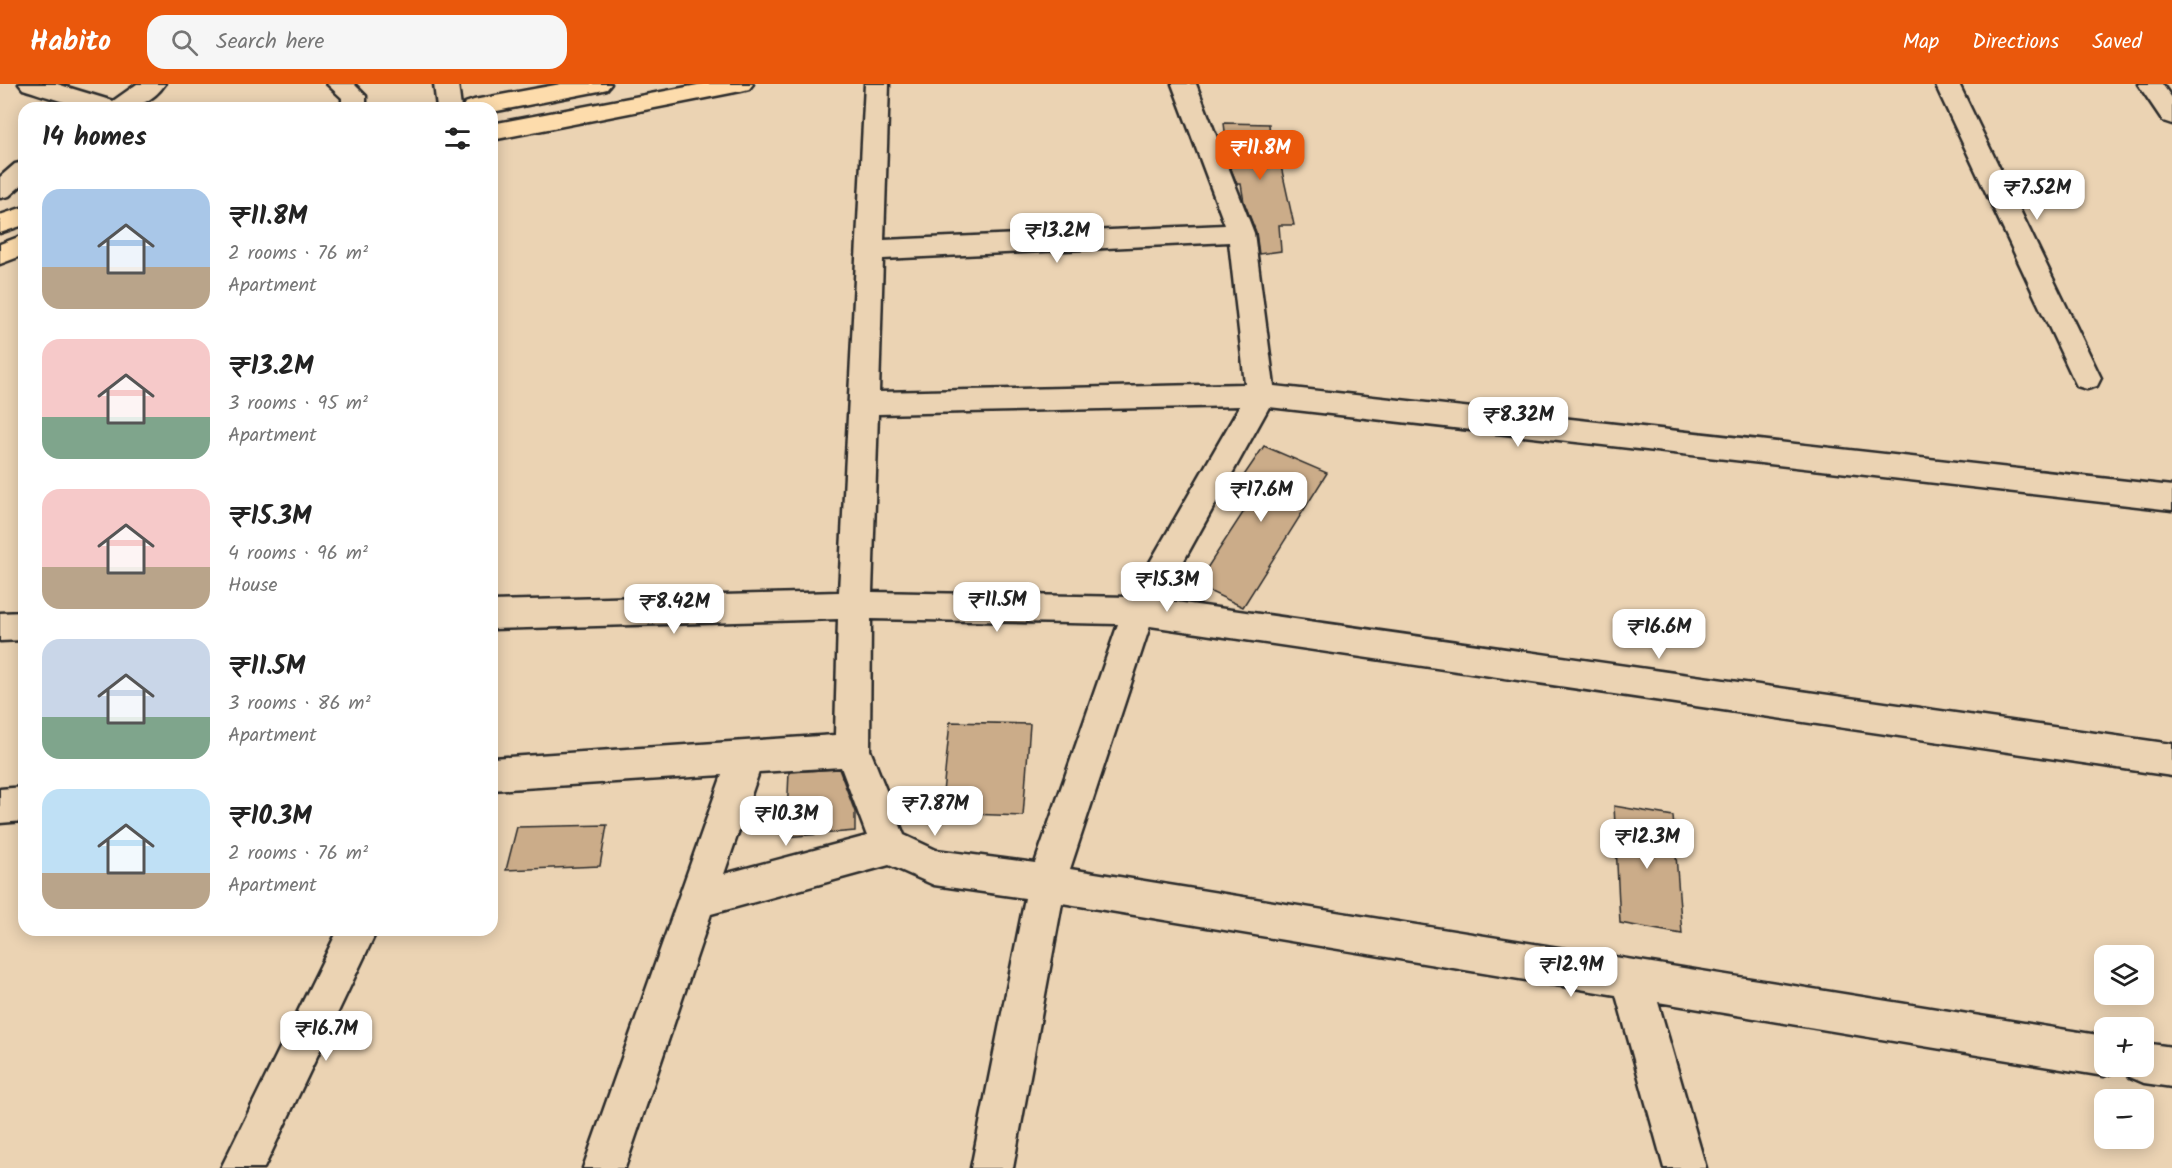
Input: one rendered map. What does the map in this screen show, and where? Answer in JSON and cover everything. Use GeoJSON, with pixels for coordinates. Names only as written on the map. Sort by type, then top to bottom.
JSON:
{"type":"FeatureCollection","features":[{"type":"Feature","properties":{"kind":"main road"},"geometry":{"type":"LineString","coordinates":[[495,102],[541,89],[599,84]]}},
{"type":"Feature","properties":{"kind":"main road"},"geometry":{"type":"LineString","coordinates":[[498,131],[741,84]]}},
{"type":"Feature","properties":{"kind":"main road"},"geometry":{"type":"LineString","coordinates":[[0,224],[18,218]]}},
{"type":"Feature","properties":{"kind":"main road"},"geometry":{"type":"LineString","coordinates":[[0,255],[18,247]]}},
{"type":"Feature","properties":{"kind":"street"},"geometry":{"type":"LineString","coordinates":[[31,84],[91,102]]}},
{"type":"Feature","properties":{"kind":"street"},"geometry":{"type":"LineString","coordinates":[[127,102],[153,84]]}},
{"type":"Feature","properties":{"kind":"street"},"geometry":{"type":"LineString","coordinates":[[339,84],[354,96],[354,102]]}},
{"type":"Feature","properties":{"kind":"street"},"geometry":{"type":"LineString","coordinates":[[446,84],[448,102]]}},
{"type":"Feature","properties":{"kind":"street"},"geometry":{"type":"LineString","coordinates":[[877,84],[855,605],[852,750],[890,847]]}},
{"type":"Feature","properties":{"kind":"street"},"geometry":{"type":"LineString","coordinates":[[993,1168],[1047,883],[1139,611],[1261,395],[1241,233],[1184,84]]}},
{"type":"Feature","properties":{"kind":"street"},"geometry":{"type":"LineString","coordinates":[[1947,84],[2087,378]]}},
{"type":"Feature","properties":{"kind":"street"},"geometry":{"type":"LineString","coordinates":[[2150,84],[2172,116]]}},
{"type":"Feature","properties":{"kind":"street"},"geometry":{"type":"LineString","coordinates":[[0,190],[18,176]]}},
{"type":"Feature","properties":{"kind":"street"},"geometry":{"type":"LineString","coordinates":[[870,250],[1241,233]]}},
{"type":"Feature","properties":{"kind":"street"},"geometry":{"type":"LineString","coordinates":[[863,404],[1261,395],[2172,498]]}},
{"type":"Feature","properties":{"kind":"street"},"geometry":{"type":"LineString","coordinates":[[498,615],[855,605],[1139,611],[2172,760]]}},
{"type":"Feature","properties":{"kind":"street"},"geometry":{"type":"LineString","coordinates":[[0,627],[18,626]]}},
{"type":"Feature","properties":{"kind":"street"},"geometry":{"type":"LineString","coordinates":[[498,774],[852,750]]}},
{"type":"Feature","properties":{"kind":"street"},"geometry":{"type":"LineString","coordinates":[[604,1168],[747,757]]}},
{"type":"Feature","properties":{"kind":"street"},"geometry":{"type":"LineString","coordinates":[[0,806],[18,804]]}},
{"type":"Feature","properties":{"kind":"street"},"geometry":{"type":"LineString","coordinates":[[697,900],[890,847],[934,867],[1047,883],[2094,1054]]}},
{"type":"Feature","properties":{"kind":"street"},"geometry":{"type":"LineString","coordinates":[[242,1168],[355,936]]}},
{"type":"Feature","properties":{"kind":"street"},"geometry":{"type":"LineString","coordinates":[[1631,978],[1685,1168]]}},
{"type":"Feature","properties":{"kind":"street"},"geometry":{"type":"LineString","coordinates":[[2154,1064],[2172,1067]]}},
{"type":"Feature","properties":{"kind":"building"},"geometry":{"type":"Polygon","coordinates":[[[1224,123],[1269,124],[1271,148],[1277,148],[1294,225],[1279,225],[1281,251],[1259,254],[1256,232],[1244,202],[1241,184],[1237,184],[1229,164],[1224,123]]]}},
{"type":"Feature","properties":{"kind":"building"},"geometry":{"type":"Polygon","coordinates":[[[1264,446],[1327,473],[1243,607],[1196,585],[1252,499],[1234,490],[1264,446]]]}},
{"type":"Feature","properties":{"kind":"building"},"geometry":{"type":"Polygon","coordinates":[[[950,722],[1030,724],[1023,816],[941,813],[950,722]]]}},
{"type":"Feature","properties":{"kind":"building"},"geometry":{"type":"Polygon","coordinates":[[[839,769],[855,812],[855,831],[786,837],[789,772],[839,769]]]}},
{"type":"Feature","properties":{"kind":"building"},"geometry":{"type":"Polygon","coordinates":[[[1614,806],[1673,816],[1682,934],[1620,923],[1614,806]]]}},
{"type":"Feature","properties":{"kind":"building"},"geometry":{"type":"Polygon","coordinates":[[[607,825],[600,866],[506,870],[517,827],[607,825]]]}}]}
